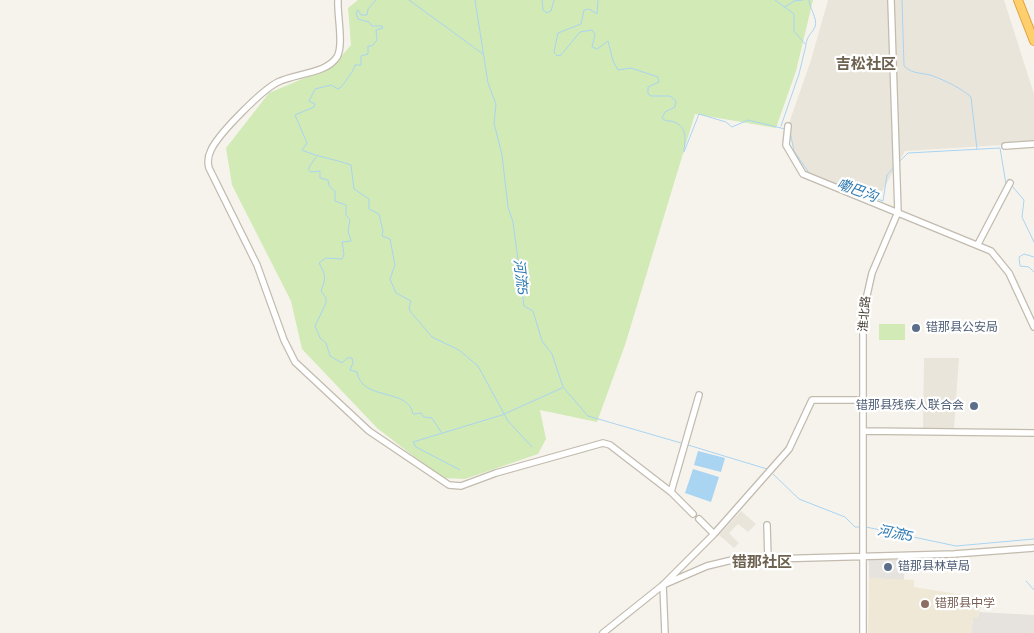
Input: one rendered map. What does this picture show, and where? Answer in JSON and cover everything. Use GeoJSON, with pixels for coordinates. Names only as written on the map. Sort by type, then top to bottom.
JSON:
{"type":"FeatureCollection","features":[{"type":"Feature","properties":{"kind":"highway"},"geometry":{"type":"LineString","coordinates":[[1018,0],[1034,42]]}},
{"type":"Feature","properties":{"kind":"street"},"geometry":{"type":"LineString","coordinates":[[338,0],[340,50],[334,61],[323,68],[298,74],[266,90],[214,144],[207,159],[209,168],[257,265],[284,340],[295,362],[369,431],[449,485],[460,486],[496,473],[603,443],[610,445],[670,492],[693,514]]}},
{"type":"Feature","properties":{"kind":"street","name":"淮北路"},"geometry":{"type":"LineString","coordinates":[[863,633],[863,313],[866,296],[898,212],[891,0]]}},
{"type":"Feature","properties":{"kind":"street"},"geometry":{"type":"LineString","coordinates":[[787,129],[786,145],[803,174],[978,244],[991,251],[1002,262],[1034,328]]}},
{"type":"Feature","properties":{"kind":"street"},"geometry":{"type":"LineString","coordinates":[[1005,146],[1034,144]]}},
{"type":"Feature","properties":{"kind":"street"},"geometry":{"type":"LineString","coordinates":[[978,244],[1010,183]]}},
{"type":"Feature","properties":{"kind":"street"},"geometry":{"type":"LineString","coordinates":[[670,492],[699,395]]}},
{"type":"Feature","properties":{"kind":"street"},"geometry":{"type":"LineString","coordinates":[[603,633],[663,585],[714,534],[790,450],[812,400],[863,400]]}},
{"type":"Feature","properties":{"kind":"street"},"geometry":{"type":"LineString","coordinates":[[863,431],[1034,433]]}},
{"type":"Feature","properties":{"kind":"street"},"geometry":{"type":"LineString","coordinates":[[699,519],[714,534]]}},
{"type":"Feature","properties":{"kind":"street"},"geometry":{"type":"LineString","coordinates":[[767,525],[768,559]]}},
{"type":"Feature","properties":{"kind":"street"},"geometry":{"type":"LineString","coordinates":[[663,585],[716,563],[864,555],[954,554],[1034,548]]}},
{"type":"Feature","properties":{"kind":"street"},"geometry":{"type":"LineString","coordinates":[[663,585],[665,633]]}},
{"type":"Feature","properties":{"kind":"shaded area"},"geometry":{"type":"Polygon","coordinates":[[[828,0],[1004,0],[1034,94],[1034,143],[905,151],[880,195],[811,177],[795,154],[788,126],[811,60],[828,0]]]}},
{"type":"Feature","properties":{"kind":"shaded area"},"geometry":{"type":"Polygon","coordinates":[[[924,358],[959,358],[954,429],[923,428],[924,358]]]}},
{"type":"Feature","properties":{"kind":"shaded area"},"geometry":{"type":"Polygon","coordinates":[[[741,511],[756,524],[748,532],[738,524],[729,533],[739,543],[734,548],[719,535],[741,511]]]}},
{"type":"Feature","properties":{"kind":"shaded area"},"geometry":{"type":"Polygon","coordinates":[[[869,559],[905,560],[904,580],[869,578],[869,559]]]}},
{"type":"Feature","properties":{"kind":"shaded area","name":"错那县中学"},"geometry":{"type":"Polygon","coordinates":[[[869,578],[914,580],[914,587],[982,598],[978,618],[973,618],[971,633],[868,633],[869,578]]]}},
{"type":"Feature","properties":{"kind":"shaded area"},"geometry":{"type":"Polygon","coordinates":[[[979,612],[1034,615],[1034,633],[971,633],[973,618],[978,618],[979,612]]]}},
{"type":"Feature","properties":{"kind":"green space"},"geometry":{"type":"Polygon","coordinates":[[[358,0],[813,0],[796,71],[776,128],[695,114],[625,345],[597,422],[540,410],[546,439],[538,454],[465,479],[442,478],[377,428],[302,349],[291,301],[232,185],[226,148],[269,93],[333,66],[351,45],[348,8],[358,0]]]}},
{"type":"Feature","properties":{"kind":"green space"},"geometry":{"type":"Polygon","coordinates":[[[879,324],[905,324],[905,340],[879,340],[879,324]]]}},
{"type":"Feature","properties":{"kind":"water"},"geometry":{"type":"Polygon","coordinates":[[[698,451],[725,458],[721,472],[694,465],[698,451]]]}},
{"type":"Feature","properties":{"kind":"water"},"geometry":{"type":"Polygon","coordinates":[[[693,469],[719,477],[711,502],[685,493],[693,469]]]}},
{"type":"Feature","properties":{"kind":"waterway"},"geometry":{"type":"LineString","coordinates":[[376,0],[368,9],[367,15],[361,15],[358,10],[356,13],[358,19],[369,22],[372,26],[382,26],[383,28],[376,30],[377,40],[372,46],[368,46],[368,54],[361,56],[361,65],[355,65],[347,79],[338,89],[331,85],[315,89],[309,101],[315,104],[314,107],[295,115],[307,143],[302,150],[351,165],[354,189],[369,199],[369,209],[379,214],[383,231],[382,236],[390,239],[395,265],[390,279],[396,293],[411,301],[410,311],[432,337],[459,350],[478,366],[508,421],[532,447]]}},
{"type":"Feature","properties":{"kind":"waterway"},"geometry":{"type":"LineString","coordinates":[[409,0],[483,54]]}},
{"type":"Feature","properties":{"kind":"waterway","name":"河流5"},"geometry":{"type":"LineString","coordinates":[[475,0],[488,83],[496,104],[494,123],[502,155],[508,207],[513,222],[524,306],[533,311],[542,341],[552,354],[563,387],[588,416],[681,443]]}},
{"type":"Feature","properties":{"kind":"waterway"},"geometry":{"type":"LineString","coordinates":[[542,0],[543,10],[547,13],[551,11],[554,0]]}},
{"type":"Feature","properties":{"kind":"waterway"},"geometry":{"type":"LineString","coordinates":[[598,0],[597,14],[589,9],[584,10],[581,24],[558,33],[554,52],[557,56],[561,55],[580,32],[592,30],[595,34],[592,47],[597,49],[608,41],[613,61],[618,70],[631,68],[658,77],[659,82],[648,87],[648,94],[651,96],[670,96],[676,101],[675,107],[665,112],[662,118],[682,127],[685,134],[684,151]]}},
{"type":"Feature","properties":{"kind":"waterway","name":"嘞巴沟"},"geometry":{"type":"LineString","coordinates":[[775,0],[794,14],[794,31],[806,45],[799,74],[781,126]]}},
{"type":"Feature","properties":{"kind":"waterway"},"geometry":{"type":"LineString","coordinates":[[785,7],[794,1],[803,0]]}},
{"type":"Feature","properties":{"kind":"waterway"},"geometry":{"type":"LineString","coordinates":[[806,44],[816,24],[809,0]]}},
{"type":"Feature","properties":{"kind":"waterway"},"geometry":{"type":"LineString","coordinates":[[902,0],[904,66],[911,71],[948,82],[971,97],[977,149]]}},
{"type":"Feature","properties":{"kind":"waterway"},"geometry":{"type":"LineString","coordinates":[[684,152],[699,114],[726,122],[732,127],[748,120],[785,129]]}},
{"type":"Feature","properties":{"kind":"waterway","name":"嘞巴沟"},"geometry":{"type":"LineString","coordinates":[[790,132],[794,151],[809,173]]}},
{"type":"Feature","properties":{"kind":"waterway","name":"嘞巴沟"},"geometry":{"type":"LineString","coordinates":[[898,163],[908,153],[1000,148],[1006,184]]}},
{"type":"Feature","properties":{"kind":"waterway"},"geometry":{"type":"LineString","coordinates":[[316,157],[308,169],[311,172],[320,171],[320,178],[328,180],[329,186],[335,191],[335,201],[346,205],[346,215],[350,220],[348,231],[351,241],[342,242],[344,254],[342,259],[326,258],[319,263],[324,277],[321,291],[326,298],[326,303],[315,326],[320,338],[326,343],[330,356],[342,363],[347,358],[352,358],[353,363],[350,370],[357,372],[361,381],[367,387],[403,400],[413,414],[421,413],[424,417],[432,418],[441,432]]}},
{"type":"Feature","properties":{"kind":"waterway","name":"嘞巴沟"},"geometry":{"type":"LineString","coordinates":[[826,180],[883,201],[887,175],[894,167]]}},
{"type":"Feature","properties":{"kind":"waterway","name":"嘞巴沟"},"geometry":{"type":"LineString","coordinates":[[1012,186],[1024,200],[1022,217],[1034,242]]}},
{"type":"Feature","properties":{"kind":"waterway","name":"嘞巴沟"},"geometry":{"type":"LineString","coordinates":[[1034,257],[1024,254],[1019,257],[1020,266],[1029,267],[1034,272]]}},
{"type":"Feature","properties":{"kind":"waterway"},"geometry":{"type":"LineString","coordinates":[[460,470],[416,447],[413,442],[502,415],[562,388]]}},
{"type":"Feature","properties":{"kind":"waterway","name":"河流5"},"geometry":{"type":"LineString","coordinates":[[688,445],[767,469]]}},
{"type":"Feature","properties":{"kind":"waterway","name":"河流5"},"geometry":{"type":"LineString","coordinates":[[773,474],[799,499],[845,517],[855,527],[860,527]]}},
{"type":"Feature","properties":{"kind":"waterway","name":"河流5"},"geometry":{"type":"LineString","coordinates":[[866,527],[956,546],[1034,539]]}},
{"type":"Feature","properties":{"kind":"waterway"},"geometry":{"type":"LineString","coordinates":[[1026,581],[1034,590]]}},
{"type":"Feature","properties":{"kind":"place","name":"错那县公安局"},"geometry":{"type":"Point","coordinates":[916,328]}},
{"type":"Feature","properties":{"kind":"place","name":"错那县残疾人联合会"},"geometry":{"type":"Point","coordinates":[974,406]}},
{"type":"Feature","properties":{"kind":"place","name":"错那县林草局"},"geometry":{"type":"Point","coordinates":[888,567]}},
{"type":"Feature","properties":{"kind":"place","name":"错那县中学"},"geometry":{"type":"Point","coordinates":[925,604]}},
{"type":"Feature","properties":{"kind":"district","name":"吉松社区"},"geometry":{"type":"Point","coordinates":[866,65]}},
{"type":"Feature","properties":{"kind":"district","name":"错那社区"},"geometry":{"type":"Point","coordinates":[762,563]}}]}
